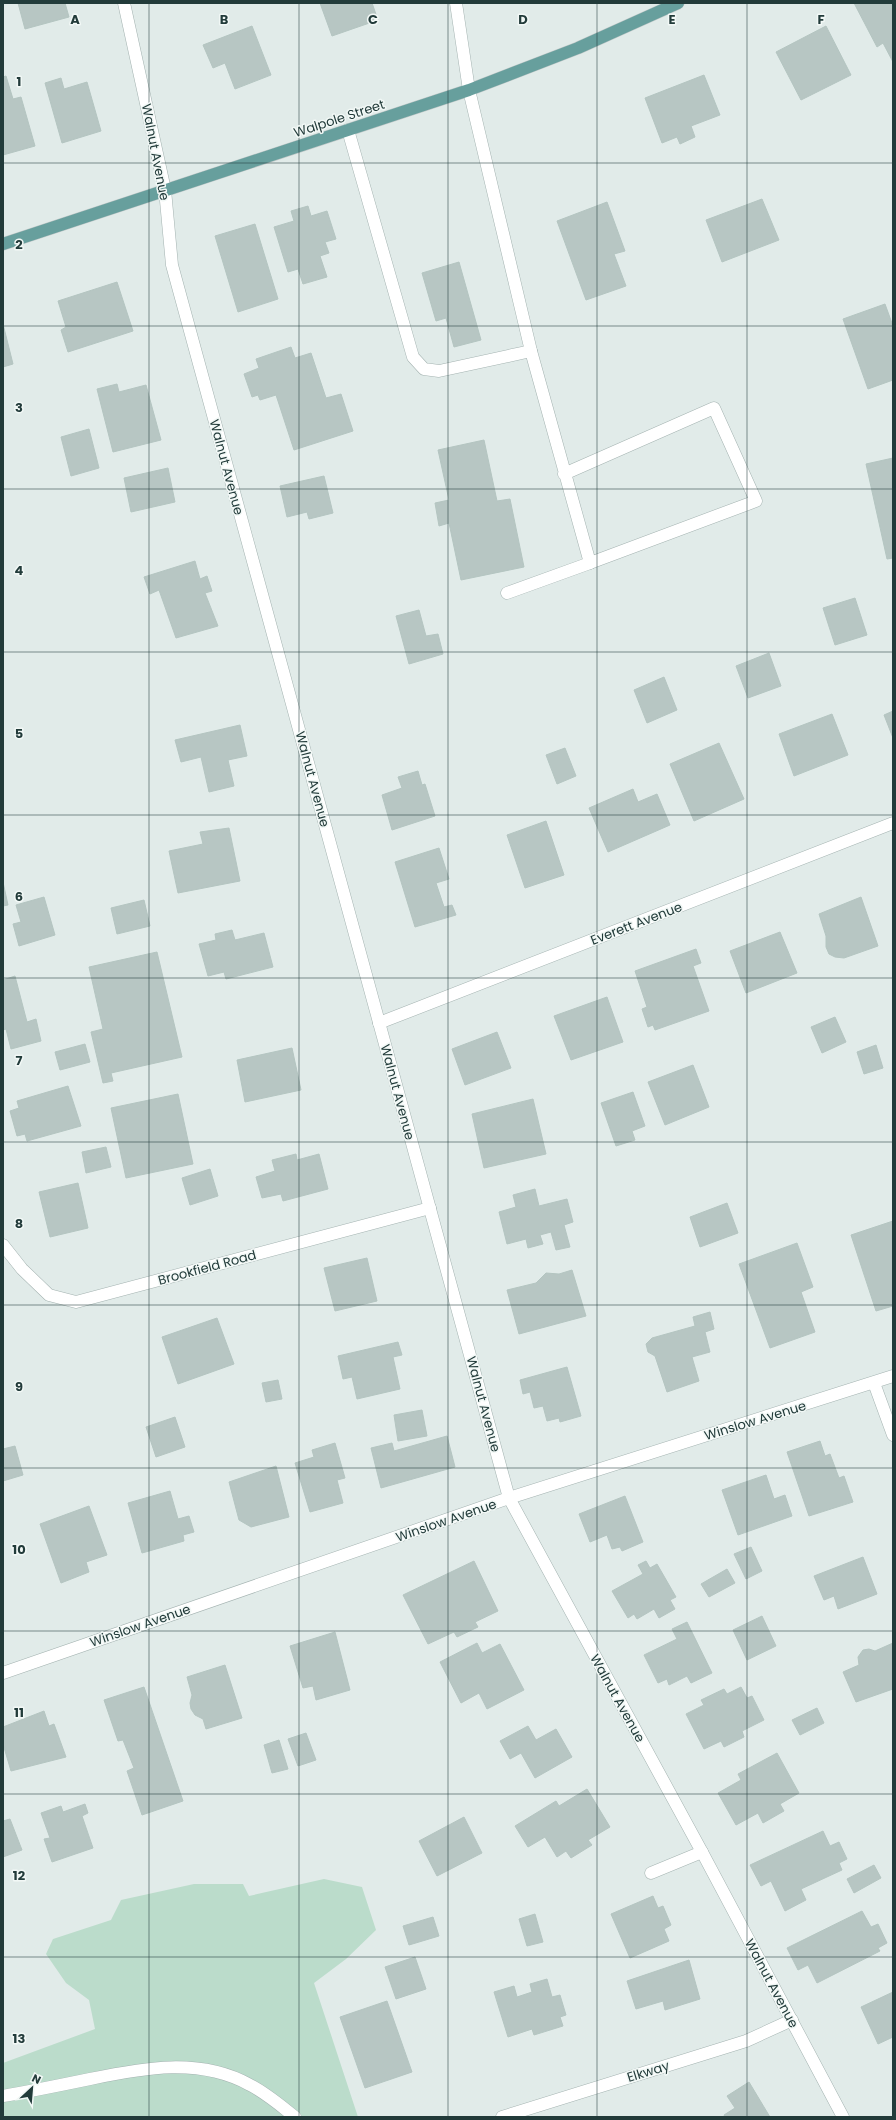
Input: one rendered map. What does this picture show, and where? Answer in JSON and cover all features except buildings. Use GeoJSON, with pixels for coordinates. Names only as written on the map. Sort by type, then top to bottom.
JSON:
{"type":"FeatureCollection","features":[{"type":"Feature","properties":{"kind":"main road","name":"Walpole Street"},"geometry":{"type":"LineString","coordinates":[[3,244],[469,90],[578,48],[678,3]]}},
{"type":"Feature","properties":{"kind":"street","name":"Walnut Avenue"},"geometry":{"type":"LineString","coordinates":[[124,3],[165,190],[172,265],[509,1498],[702,1852],[843,2117]]}},
{"type":"Feature","properties":{"kind":"street"},"geometry":{"type":"LineString","coordinates":[[456,3],[469,90],[531,351],[590,563]]}},
{"type":"Feature","properties":{"kind":"street"},"geometry":{"type":"LineString","coordinates":[[348,130],[413,357],[424,369],[438,371],[531,351]]}},
{"type":"Feature","properties":{"kind":"street"},"geometry":{"type":"LineString","coordinates":[[507,593],[756,501],[714,408],[564,474]]}},
{"type":"Feature","properties":{"kind":"street","name":"Everett Avenue"},"geometry":{"type":"LineString","coordinates":[[379,1023],[893,824]]}},
{"type":"Feature","properties":{"kind":"street","name":"Brookfield Road"},"geometry":{"type":"LineString","coordinates":[[3,1245],[22,1269],[49,1295],[76,1302],[430,1208]]}},
{"type":"Feature","properties":{"kind":"street","name":"Winslow Avenue"},"geometry":{"type":"LineString","coordinates":[[3,1673],[509,1498],[893,1376]]}},
{"type":"Feature","properties":{"kind":"street"},"geometry":{"type":"LineString","coordinates":[[874,1383],[893,1435]]}},
{"type":"Feature","properties":{"kind":"street"},"geometry":{"type":"LineString","coordinates":[[651,1873],[702,1852]]}},
{"type":"Feature","properties":{"kind":"street","name":"Elkway"},"geometry":{"type":"LineString","coordinates":[[502,2117],[746,2041],[792,2020]]}},
{"type":"Feature","properties":{"kind":"street"},"geometry":{"type":"LineString","coordinates":[[3,2096],[138,2069],[173,2066],[200,2068],[226,2075],[244,2082],[272,2099],[295,2117]]}},
{"type":"Feature","properties":{"kind":"green space"},"geometry":{"type":"Polygon","coordinates":[[[324,1879],[362,1887],[376,1930],[346,1959],[314,1983],[358,2117],[3,2117],[3,2063],[95,2029],[89,2000],[66,1983],[46,1954],[53,1939],[111,1920],[121,1900],[194,1884],[243,1884],[249,1896],[324,1879]]]}}]}
